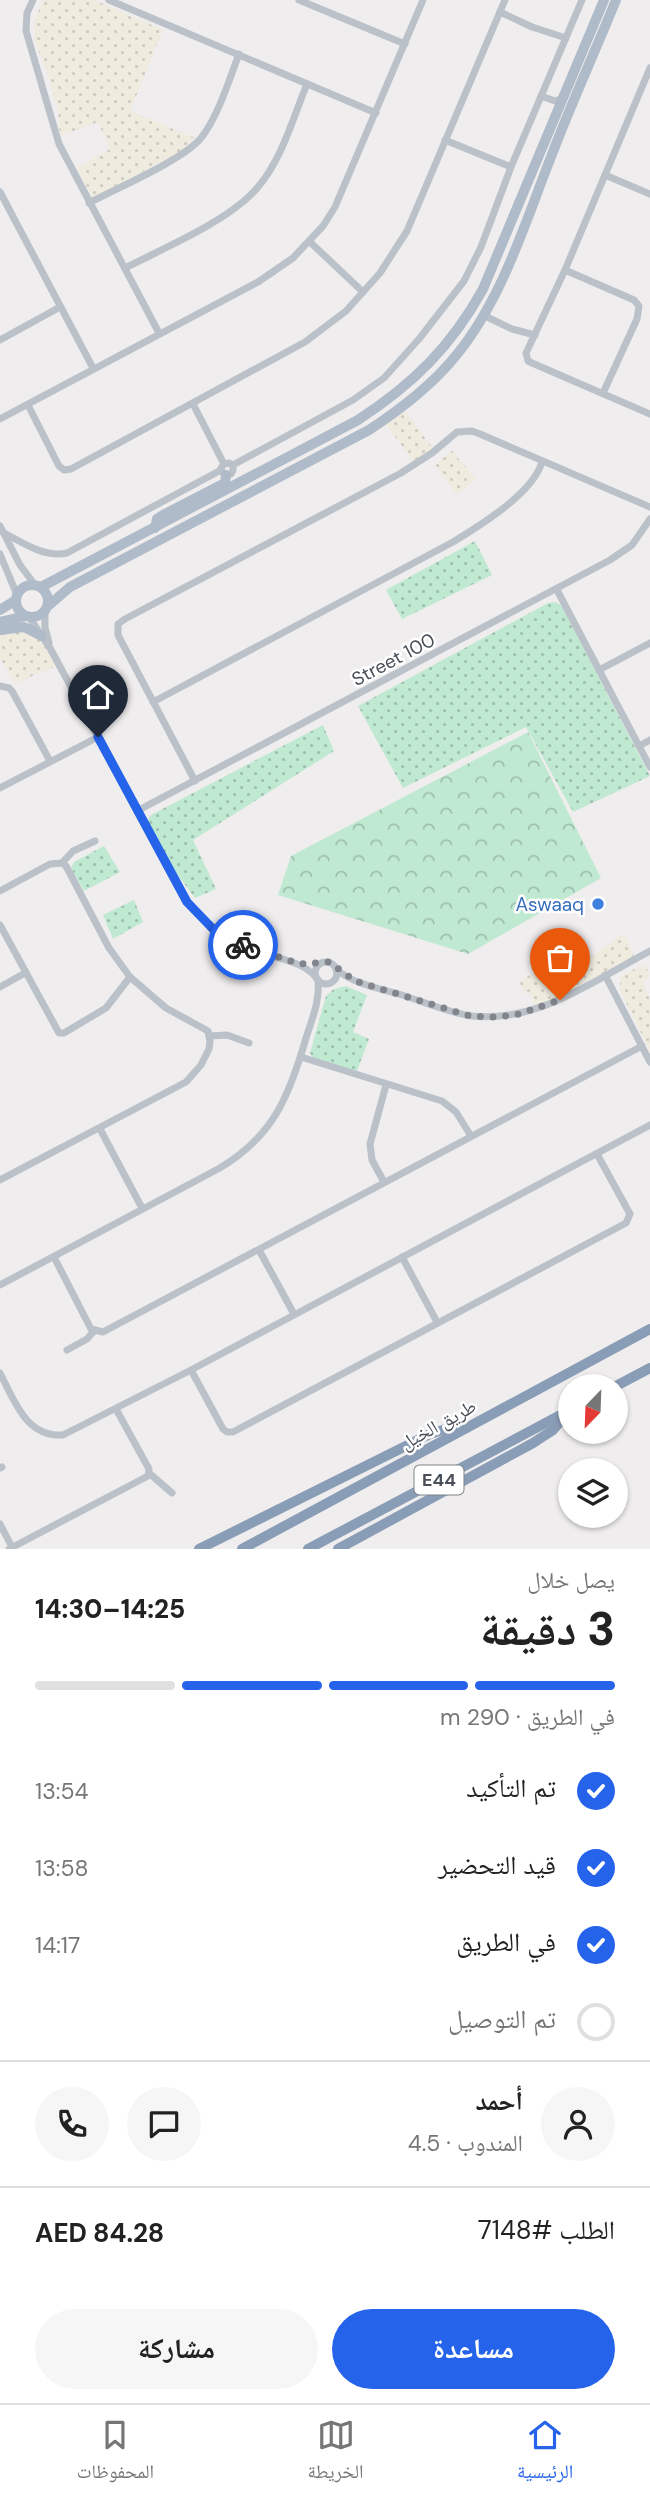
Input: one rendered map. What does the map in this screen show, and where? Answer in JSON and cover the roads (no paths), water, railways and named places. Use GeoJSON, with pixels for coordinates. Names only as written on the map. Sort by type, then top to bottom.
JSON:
{"type":"FeatureCollection","features":[{"type":"Feature","properties":{"kind":"highway","name":"طريق الخيل"},"geometry":{"type":"LineString","coordinates":[[242,1549],[650,1329]]}},
{"type":"Feature","properties":{"kind":"highway"},"geometry":{"type":"LineString","coordinates":[[628,1380],[650,1368]]}},
{"type":"Feature","properties":{"kind":"highway","name":"E44"},"geometry":{"type":"LineString","coordinates":[[308,1549],[558,1417]]}},
{"type":"Feature","properties":{"kind":"highway"},"geometry":{"type":"LineString","coordinates":[[338,1549],[540,1439],[558,1424]]}},
{"type":"Feature","properties":{"kind":"highway"},"geometry":{"type":"LineString","coordinates":[[199,1549],[430,1434],[449,1428],[466,1428]]}},
{"type":"Feature","properties":{"kind":"main road"},"geometry":{"type":"LineString","coordinates":[[0,610],[17,597],[24,587],[38,586],[155,528],[358,419],[401,391],[430,363],[458,330],[482,289],[604,0]]}},
{"type":"Feature","properties":{"kind":"main road"},"geometry":{"type":"LineString","coordinates":[[0,622],[37,616],[70,587],[369,430],[434,380],[463,346],[508,268],[552,153],[617,0]]}},
{"type":"Feature","properties":{"kind":"main road"},"geometry":{"type":"LineString","coordinates":[[155,528],[157,519],[163,515],[225,483],[226,468]]}},
{"type":"Feature","properties":{"kind":"main road"},"geometry":{"type":"LineString","coordinates":[[38,586],[48,597],[47,608]]}},
{"type":"Feature","properties":{"kind":"main road"},"geometry":{"type":"LineString","coordinates":[[17,597],[18,609],[28,616]]}},
{"type":"Feature","properties":{"kind":"main road"},"geometry":{"type":"LineString","coordinates":[[0,630],[24,627],[42,636]]}},
{"type":"Feature","properties":{"kind":"street"},"geometry":{"type":"LineString","coordinates":[[33,0],[25,22],[28,40],[60,144],[159,333]]}},
{"type":"Feature","properties":{"kind":"street"},"geometry":{"type":"LineString","coordinates":[[109,0],[376,113]]}},
{"type":"Feature","properties":{"kind":"street"},"geometry":{"type":"LineString","coordinates":[[299,0],[405,44]]}},
{"type":"Feature","properties":{"kind":"street"},"geometry":{"type":"LineString","coordinates":[[0,419],[258,282],[285,264],[310,242],[335,206],[423,0]]}},
{"type":"Feature","properties":{"kind":"street"},"geometry":{"type":"LineString","coordinates":[[28,405],[59,466],[64,470],[71,469],[194,404],[326,328],[363,292],[394,253],[407,231],[505,0]]}},
{"type":"Feature","properties":{"kind":"street"},"geometry":{"type":"LineString","coordinates":[[2,530],[40,551],[67,554],[346,404],[384,378],[419,339],[464,281],[481,247],[511,167],[582,0]]}},
{"type":"Feature","properties":{"kind":"street"},"geometry":{"type":"LineString","coordinates":[[500,12],[532,27],[566,38]]}},
{"type":"Feature","properties":{"kind":"street"},"geometry":{"type":"LineString","coordinates":[[89,203],[177,156],[201,138],[209,126],[239,54]]}},
{"type":"Feature","properties":{"kind":"street"},"geometry":{"type":"LineString","coordinates":[[650,68],[565,271],[526,353],[528,361],[650,414]]}},
{"type":"Feature","properties":{"kind":"street"},"geometry":{"type":"LineString","coordinates":[[125,268],[218,219],[248,199],[270,170],[307,84]]}},
{"type":"Feature","properties":{"kind":"street"},"geometry":{"type":"LineString","coordinates":[[541,96],[555,102],[562,98]]}},
{"type":"Feature","properties":{"kind":"street"},"geometry":{"type":"LineString","coordinates":[[445,140],[511,167]]}},
{"type":"Feature","properties":{"kind":"street"},"geometry":{"type":"LineString","coordinates":[[605,175],[650,194]]}},
{"type":"Feature","properties":{"kind":"street"},"geometry":{"type":"LineString","coordinates":[[0,192],[93,368]]}},
{"type":"Feature","properties":{"kind":"street"},"geometry":{"type":"LineString","coordinates":[[310,242],[363,292]]}},
{"type":"Feature","properties":{"kind":"street"},"geometry":{"type":"LineString","coordinates":[[565,271],[634,300],[639,306],[637,319],[603,393]]}},
{"type":"Feature","properties":{"kind":"street"},"geometry":{"type":"LineString","coordinates":[[0,338],[60,307]]}},
{"type":"Feature","properties":{"kind":"street"},"geometry":{"type":"LineString","coordinates":[[483,315],[512,329],[535,335]]}},
{"type":"Feature","properties":{"kind":"street"},"geometry":{"type":"LineString","coordinates":[[194,404],[226,468]]}},
{"type":"Feature","properties":{"kind":"street"},"geometry":{"type":"LineString","coordinates":[[195,781],[117,632],[118,624],[125,619],[401,473],[424,459],[457,432],[480,434],[650,507]]}},
{"type":"Feature","properties":{"kind":"street"},"geometry":{"type":"LineString","coordinates":[[153,702],[464,535],[513,498],[536,476],[542,462]]}},
{"type":"Feature","properties":{"kind":"street","name":"Street 100"},"geometry":{"type":"LineString","coordinates":[[137,811],[557,590],[622,553],[641,534],[650,519]]}},
{"type":"Feature","properties":{"kind":"street"},"geometry":{"type":"LineString","coordinates":[[2,530],[20,565],[38,586]]}},
{"type":"Feature","properties":{"kind":"street"},"geometry":{"type":"LineString","coordinates":[[0,554],[17,597]]}},
{"type":"Feature","properties":{"kind":"street"},"geometry":{"type":"LineString","coordinates":[[557,590],[650,767]]}},
{"type":"Feature","properties":{"kind":"street"},"geometry":{"type":"LineString","coordinates":[[47,608],[46,627],[50,648]]}},
{"type":"Feature","properties":{"kind":"street"},"geometry":{"type":"LineString","coordinates":[[28,616],[50,648],[177,887],[199,916],[229,939],[265,954],[300,964],[329,962],[355,981],[458,1013],[494,1017],[516,1015],[560,1000],[650,951]]}},
{"type":"Feature","properties":{"kind":"street"},"geometry":{"type":"LineString","coordinates":[[599,670],[650,643]]}},
{"type":"Feature","properties":{"kind":"street"},"geometry":{"type":"LineString","coordinates":[[0,686],[12,691],[50,761]]}},
{"type":"Feature","properties":{"kind":"street"},"geometry":{"type":"LineString","coordinates":[[0,788],[98,737]]}},
{"type":"Feature","properties":{"kind":"street"},"geometry":{"type":"LineString","coordinates":[[639,746],[650,740]]}},
{"type":"Feature","properties":{"kind":"street"},"geometry":{"type":"LineString","coordinates":[[62,863],[69,854],[95,841]]}},
{"type":"Feature","properties":{"kind":"street"},"geometry":{"type":"LineString","coordinates":[[0,891],[50,864],[62,863],[109,948],[130,977],[166,1008],[204,1027],[211,1042],[201,1065],[186,1082],[0,1180]]}},
{"type":"Feature","properties":{"kind":"street"},"geometry":{"type":"LineString","coordinates":[[0,925],[52,1024],[56,1031],[62,1034],[106,1008],[130,977]]}},
{"type":"Feature","properties":{"kind":"street"},"geometry":{"type":"LineString","coordinates":[[318,1001],[315,970],[320,963]]}},
{"type":"Feature","properties":{"kind":"street"},"geometry":{"type":"LineString","coordinates":[[300,964],[317,979],[330,983],[355,981]]}},
{"type":"Feature","properties":{"kind":"street"},"geometry":{"type":"LineString","coordinates":[[0,1285],[232,1161],[257,1140],[285,1101],[318,1001],[337,976],[336,969]]}},
{"type":"Feature","properties":{"kind":"street"},"geometry":{"type":"LineString","coordinates":[[0,987],[26,973]]}},
{"type":"Feature","properties":{"kind":"street"},"geometry":{"type":"LineString","coordinates":[[605,975],[650,1062]]}},
{"type":"Feature","properties":{"kind":"street"},"geometry":{"type":"LineString","coordinates":[[210,1036],[227,1035],[249,1043]]}},
{"type":"Feature","properties":{"kind":"street"},"geometry":{"type":"LineString","coordinates":[[94,1331],[103,1332],[642,1046]]}},
{"type":"Feature","properties":{"kind":"street"},"geometry":{"type":"LineString","coordinates":[[301,1057],[432,1098],[456,1112],[471,1136]]}},
{"type":"Feature","properties":{"kind":"street"},"geometry":{"type":"LineString","coordinates":[[384,1182],[372,1160],[370,1144],[386,1085]]}},
{"type":"Feature","properties":{"kind":"street"},"geometry":{"type":"LineString","coordinates":[[0,1373],[3,1385],[30,1426],[51,1436],[74,1431],[650,1125]]}},
{"type":"Feature","properties":{"kind":"street"},"geometry":{"type":"LineString","coordinates":[[100,1129],[142,1208]]}},
{"type":"Feature","properties":{"kind":"street"},"geometry":{"type":"LineString","coordinates":[[191,1370],[227,1432],[233,1432],[629,1220],[630,1214],[597,1154]]}},
{"type":"Feature","properties":{"kind":"street"},"geometry":{"type":"LineString","coordinates":[[259,1250],[294,1314]]}},
{"type":"Feature","properties":{"kind":"street"},"geometry":{"type":"LineString","coordinates":[[54,1257],[94,1331]]}},
{"type":"Feature","properties":{"kind":"street"},"geometry":{"type":"LineString","coordinates":[[402,1257],[437,1322]]}},
{"type":"Feature","properties":{"kind":"street"},"geometry":{"type":"LineString","coordinates":[[67,1350],[87,1339],[94,1331]]}},
{"type":"Feature","properties":{"kind":"street"},"geometry":{"type":"LineString","coordinates":[[116,1409],[149,1473],[172,1493]]}},
{"type":"Feature","properties":{"kind":"street"},"geometry":{"type":"LineString","coordinates":[[136,1481],[144,1473],[145,1463]]}},
{"type":"Feature","properties":{"kind":"street"},"geometry":{"type":"LineString","coordinates":[[0,1524],[10,1548],[146,1478],[149,1473]]}},
{"type":"Feature","properties":{"kind":"place","name":"Aswaaq"},"geometry":{"type":"Point","coordinates":[598,904]}}]}
